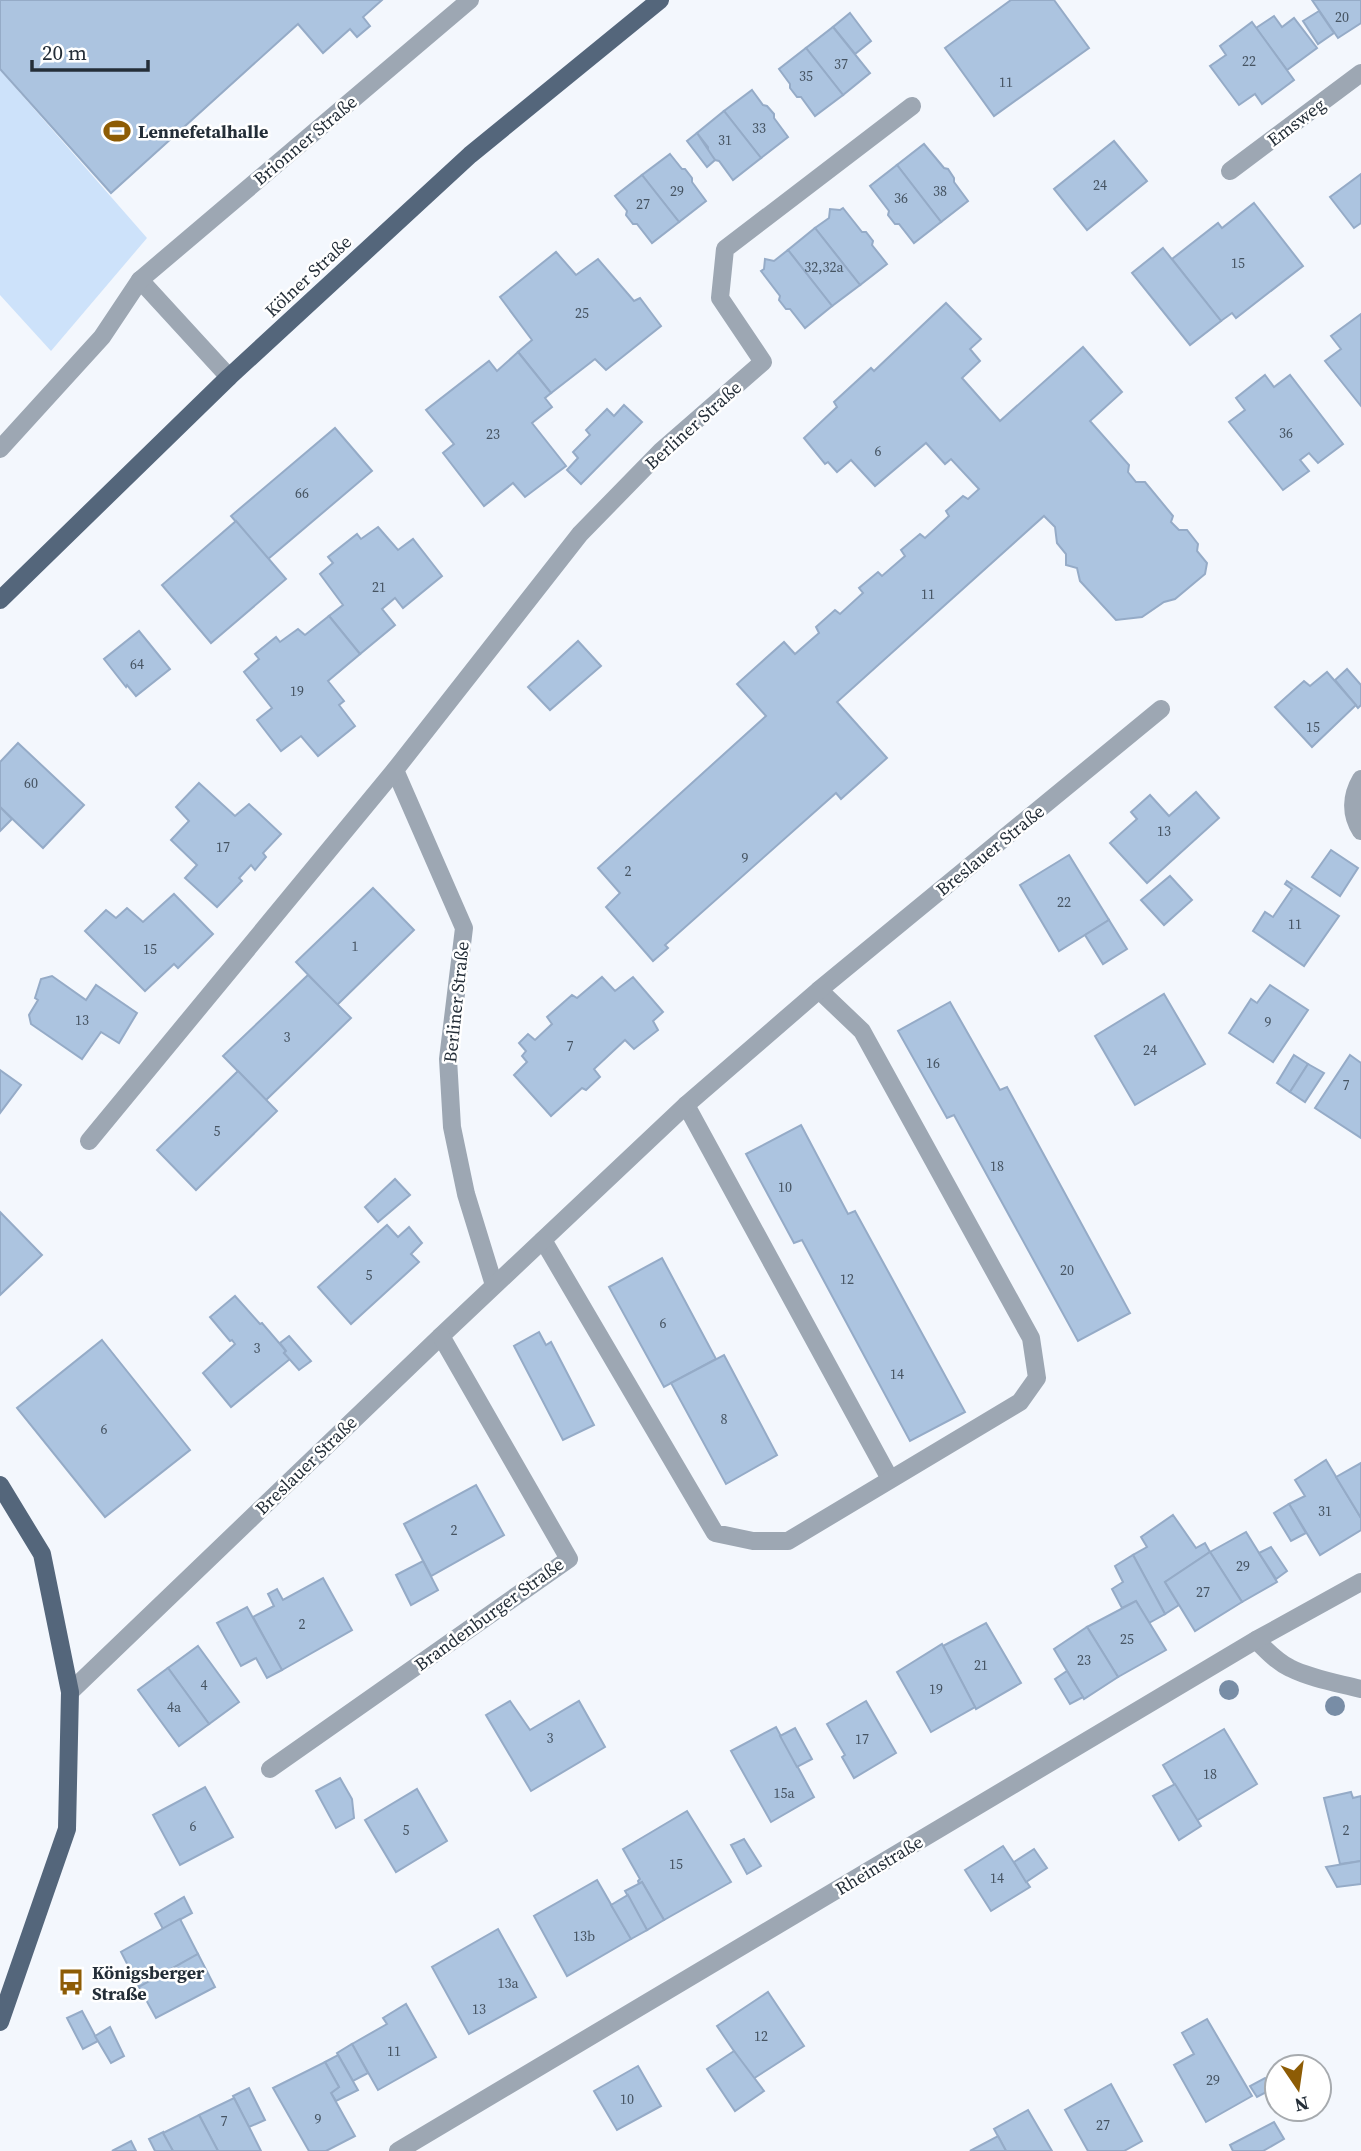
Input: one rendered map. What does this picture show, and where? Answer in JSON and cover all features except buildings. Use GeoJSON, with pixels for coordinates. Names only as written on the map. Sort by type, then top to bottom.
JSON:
{"type":"FeatureCollection","features":[{"type":"Feature","properties":{"kind":"main road","name":"Kölner Straße"},"geometry":{"type":"LineString","coordinates":[[0,600],[229,377],[470,155],[660,0]]}},
{"type":"Feature","properties":{"kind":"main road"},"geometry":{"type":"LineString","coordinates":[[0,1485],[42,1554],[70,1692],[68,1829],[0,2022]]}},
{"type":"Feature","properties":{"kind":"street","name":"Brionner Straße"},"geometry":{"type":"LineString","coordinates":[[0,449],[102,337],[140,280],[470,0]]}},
{"type":"Feature","properties":{"kind":"street","name":"Emsweg"},"geometry":{"type":"LineString","coordinates":[[1230,171],[1361,73]]}},
{"type":"Feature","properties":{"kind":"street","name":"Berliner Straße"},"geometry":{"type":"LineString","coordinates":[[89,1141],[395,770],[580,534],[661,451],[763,362],[720,298],[725,249],[912,106]]}},
{"type":"Feature","properties":{"kind":"street"},"geometry":{"type":"LineString","coordinates":[[140,280],[229,377]]}},
{"type":"Feature","properties":{"kind":"street","name":"Breslauer Straße"},"geometry":{"type":"LineString","coordinates":[[70,1692],[440,1335],[686,1105],[819,990],[1161,709]]}},
{"type":"Feature","properties":{"kind":"street","name":"Berliner Straße"},"geometry":{"type":"LineString","coordinates":[[395,770],[464,928],[448,1059],[452,1127],[466,1194],[494,1285]]}},
{"type":"Feature","properties":{"kind":"street"},"geometry":{"type":"LineString","coordinates":[[1361,779],[1353,793],[1353,808],[1361,831]]}},
{"type":"Feature","properties":{"kind":"street"},"geometry":{"type":"LineString","coordinates":[[543,1240],[715,1533],[753,1541],[788,1541],[1020,1402],[1037,1378],[1031,1338],[862,1031],[819,990]]}},
{"type":"Feature","properties":{"kind":"street"},"geometry":{"type":"LineString","coordinates":[[686,1105],[890,1479]]}},
{"type":"Feature","properties":{"kind":"street","name":"Brandenburger Straße"},"geometry":{"type":"LineString","coordinates":[[270,1769],[569,1559],[440,1335]]}},
{"type":"Feature","properties":{"kind":"street","name":"Rheinstraße"},"geometry":{"type":"LineString","coordinates":[[398,2151],[1255,1640],[1361,1582]]}},
{"type":"Feature","properties":{"kind":"street"},"geometry":{"type":"LineString","coordinates":[[1255,1640],[1290,1668],[1323,1680],[1361,1689]]}},
{"type":"Feature","properties":{"kind":"shaded area"},"geometry":{"type":"Polygon","coordinates":[[[0,70],[147,238],[51,351],[0,295],[0,70]]]}},
{"type":"Feature","properties":{"kind":"place","name":"Lennefetalhalle"},"geometry":{"type":"Point","coordinates":[117,131]}},
{"type":"Feature","properties":{"kind":"place","name":"Königsberger Straße"},"geometry":{"type":"Point","coordinates":[71,1982]}}]}
